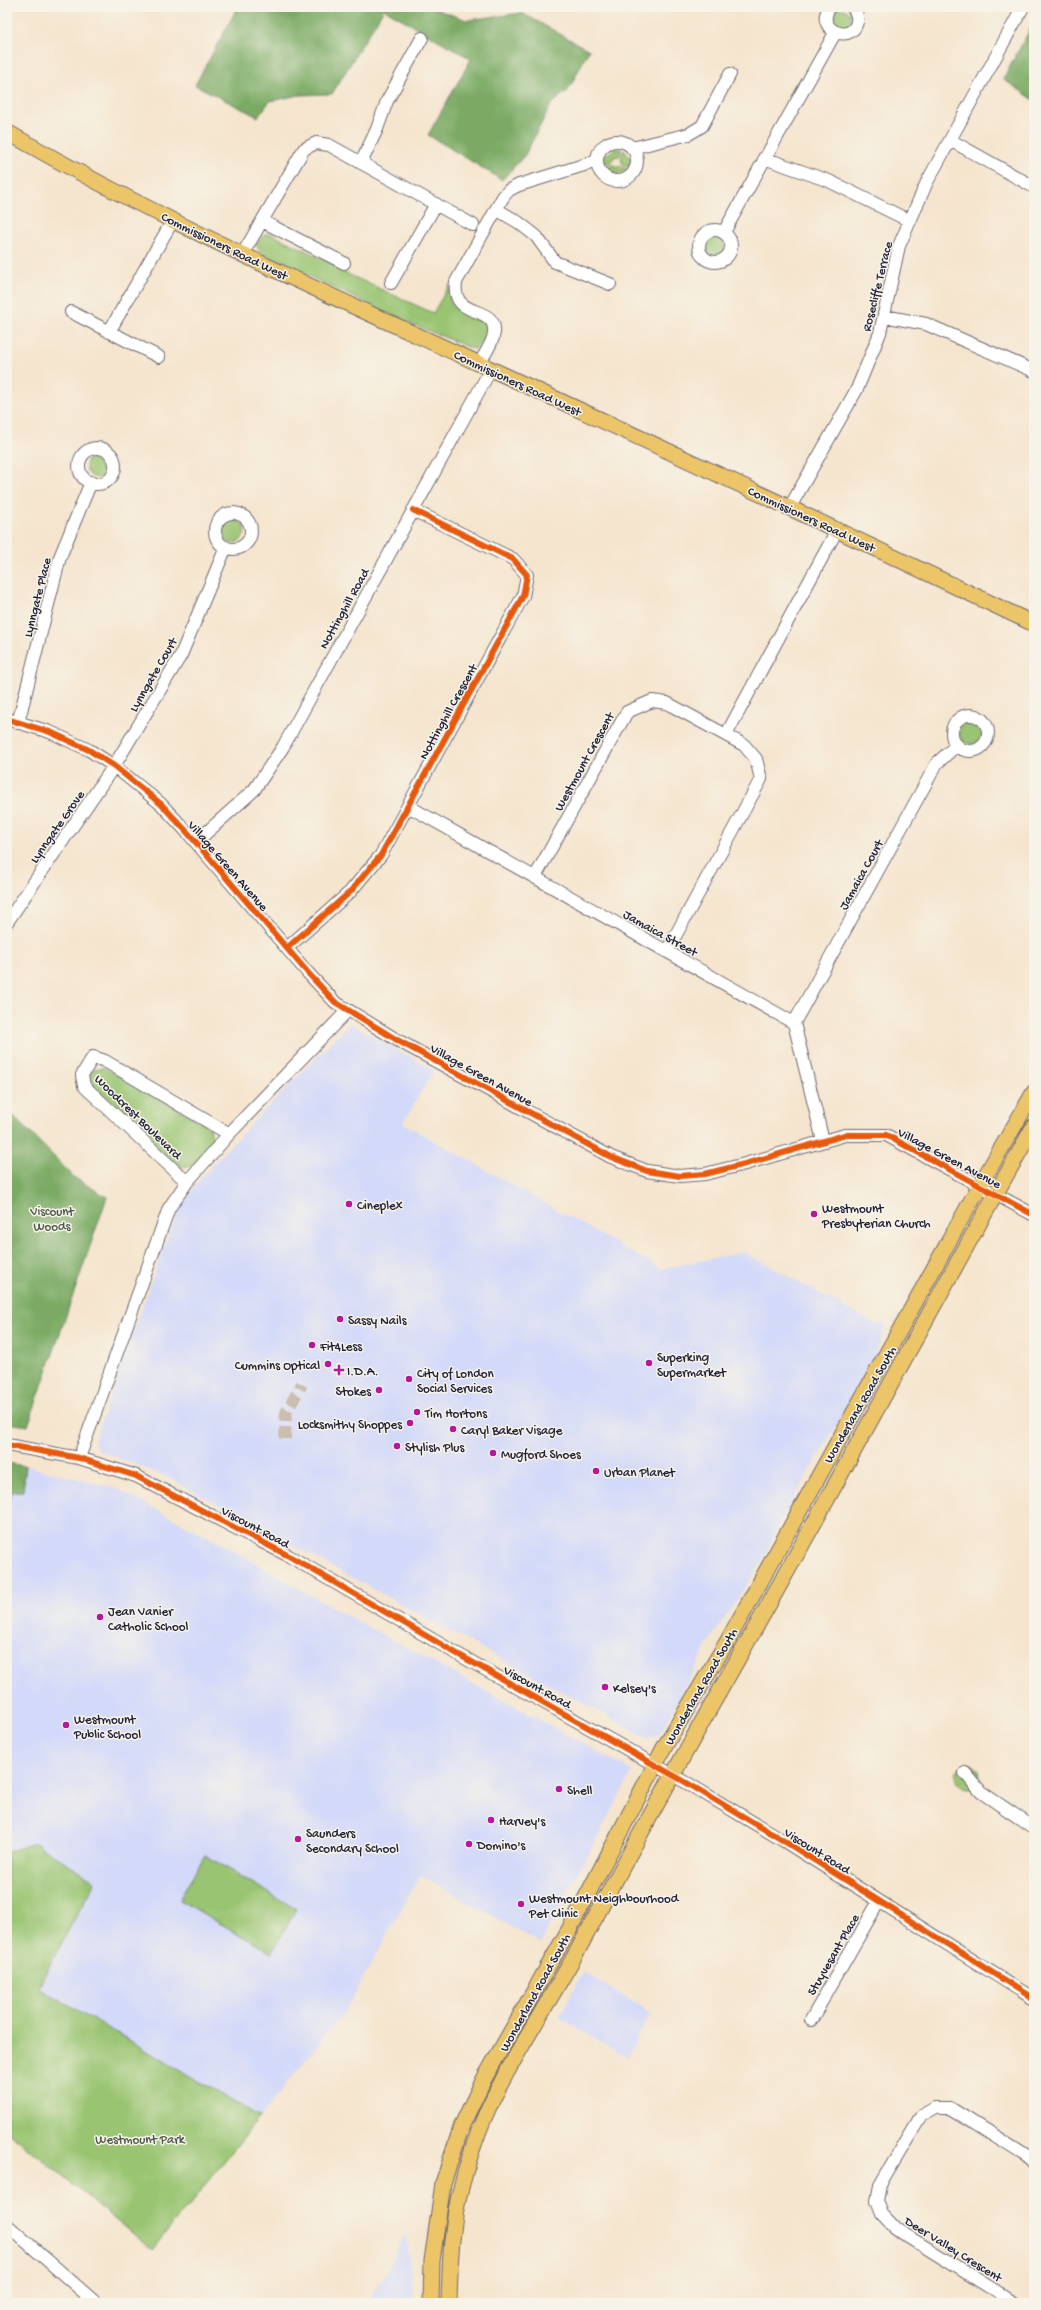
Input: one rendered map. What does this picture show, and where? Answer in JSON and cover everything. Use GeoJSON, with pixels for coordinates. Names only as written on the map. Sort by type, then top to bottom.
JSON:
{"type":"FeatureCollection","features":[{"type":"Feature","properties":{"kind":"main road","name":"Commissioners Road West"},"geometry":{"type":"LineString","coordinates":[[7,132],[72,170],[242,254],[790,507],[1034,624]]}},
{"type":"Feature","properties":{"kind":"main road","name":"Wonderland Road South"},"geometry":{"type":"LineString","coordinates":[[431,2303],[432,2261],[443,2183],[462,2125],[484,2079],[570,1928],[655,1765],[727,1642],[980,1185],[1034,1092]]}},
{"type":"Feature","properties":{"kind":"main road","name":"Wonderland Road South"},"geometry":{"type":"LineString","coordinates":[[449,2303],[450,2263],[461,2187],[479,2132],[499,2086],[566,1972],[671,1775],[845,1468],[995,1194],[1034,1126]]}},
{"type":"Feature","properties":{"kind":"street"},"geometry":{"type":"LineString","coordinates":[[830,7],[826,20],[830,30],[835,33],[845,34],[854,28],[857,19],[852,7]]}},
{"type":"Feature","properties":{"kind":"street","name":"Rosecliffe Terrace"},"geometry":{"type":"LineString","coordinates":[[790,507],[857,389],[880,333],[899,246],[927,182],[1023,7]]}},
{"type":"Feature","properties":{"kind":"street"},"geometry":{"type":"LineString","coordinates":[[724,232],[835,33]]}},
{"type":"Feature","properties":{"kind":"street"},"geometry":{"type":"LineString","coordinates":[[360,163],[377,129],[387,101],[422,38]]}},
{"type":"Feature","properties":{"kind":"street"},"geometry":{"type":"LineString","coordinates":[[632,148],[689,134],[702,126],[730,74]]}},
{"type":"Feature","properties":{"kind":"street"},"geometry":{"type":"LineString","coordinates":[[950,140],[1034,187]]}},
{"type":"Feature","properties":{"kind":"street"},"geometry":{"type":"LineString","coordinates":[[610,142],[622,142],[632,148],[637,161],[636,167],[627,178],[621,180],[607,178],[599,168],[597,161],[601,150],[610,142]]}},
{"type":"Feature","properties":{"kind":"street"},"geometry":{"type":"LineString","coordinates":[[242,254],[304,149],[316,143],[329,145],[473,225]]}},
{"type":"Feature","properties":{"kind":"street"},"geometry":{"type":"LineString","coordinates":[[764,158],[829,181],[910,221]]}},
{"type":"Feature","properties":{"kind":"street","name":"Nottinghill Road"},"geometry":{"type":"LineString","coordinates":[[196,842],[254,790],[283,747],[413,510],[485,366],[494,334],[493,324],[486,316],[460,304],[454,294],[456,282],[496,209],[509,190],[519,185],[597,161]]}},
{"type":"Feature","properties":{"kind":"street"},"geometry":{"type":"LineString","coordinates":[[391,283],[436,204]]}},
{"type":"Feature","properties":{"kind":"street"},"geometry":{"type":"LineString","coordinates":[[496,209],[518,222],[536,236],[556,262],[610,284]]}},
{"type":"Feature","properties":{"kind":"street"},"geometry":{"type":"LineString","coordinates":[[109,332],[172,220]]}},
{"type":"Feature","properties":{"kind":"street"},"geometry":{"type":"LineString","coordinates":[[262,221],[344,264]]}},
{"type":"Feature","properties":{"kind":"street"},"geometry":{"type":"LineString","coordinates":[[71,312],[158,357]]}},
{"type":"Feature","properties":{"kind":"street"},"geometry":{"type":"LineString","coordinates":[[884,316],[926,324],[1034,371]]}},
{"type":"Feature","properties":{"kind":"street","name":"Lynngate Place"},"geometry":{"type":"LineString","coordinates":[[13,721],[60,557],[91,482]]}},
{"type":"Feature","properties":{"kind":"street","name":"Nottinghill Crescent"},"geometry":{"type":"LineString","coordinates":[[287,948],[350,892],[381,855],[523,596],[527,575],[513,559],[413,510]]}},
{"type":"Feature","properties":{"kind":"street"},"geometry":{"type":"LineString","coordinates":[[726,735],[837,530]]}},
{"type":"Feature","properties":{"kind":"street","name":"Lynngate Court"},"geometry":{"type":"LineString","coordinates":[[114,766],[181,655],[226,547]]}},
{"type":"Feature","properties":{"kind":"street","name":"Westmount Crescent"},"geometry":{"type":"LineString","coordinates":[[535,877],[627,712],[652,701],[668,703],[744,745],[756,759],[761,779],[667,951]]}},
{"type":"Feature","properties":{"kind":"street","name":"Village Green Avenue"},"geometry":{"type":"LineString","coordinates":[[13,721],[50,732],[89,750],[114,766],[161,804],[196,842],[335,1002],[397,1040],[611,1157],[647,1171],[680,1176],[705,1174],[845,1135],[886,1135],[1034,1215]]}},
{"type":"Feature","properties":{"kind":"street","name":"Jamaica Court"},"geometry":{"type":"LineString","coordinates":[[794,1023],[937,763],[957,744]]}},
{"type":"Feature","properties":{"kind":"street","name":"Lynngate Grove"},"geometry":{"type":"LineString","coordinates":[[7,922],[114,766]]}},
{"type":"Feature","properties":{"kind":"street","name":"Jamaica Street"},"geometry":{"type":"LineString","coordinates":[[408,806],[794,1023]]}},
{"type":"Feature","properties":{"kind":"street"},"geometry":{"type":"LineString","coordinates":[[79,1458],[169,1208],[188,1182],[229,1134],[348,1010]]}},
{"type":"Feature","properties":{"kind":"street"},"geometry":{"type":"LineString","coordinates":[[794,1023],[823,1141]]}},
{"type":"Feature","properties":{"kind":"street","name":"Woodcrest Boulevard"},"geometry":{"type":"LineString","coordinates":[[188,1182],[84,1086],[82,1075],[93,1057],[105,1061],[229,1134]]}},
{"type":"Feature","properties":{"kind":"street","name":"Viscount Road"},"geometry":{"type":"LineString","coordinates":[[7,1444],[79,1458],[136,1476],[289,1556],[655,1765],[777,1837],[1034,1999]]}},
{"type":"Feature","properties":{"kind":"street"},"geometry":{"type":"LineString","coordinates":[[965,1773],[981,1792],[1034,1828]]}},
{"type":"Feature","properties":{"kind":"street","name":"Stuyvesant Place"},"geometry":{"type":"LineString","coordinates":[[811,2020],[879,1901]]}},
{"type":"Feature","properties":{"kind":"street","name":"Deer Valley Crescent"},"geometry":{"type":"LineString","coordinates":[[1015,2303],[896,2229],[882,2214],[877,2201],[880,2185],[921,2116],[935,2108],[950,2108],[1034,2161]]}},
{"type":"Feature","properties":{"kind":"street"},"geometry":{"type":"LineString","coordinates":[[7,2225],[96,2303]]}},
{"type":"Feature","properties":{"kind":"shaded area"},"geometry":{"type":"Polygon","coordinates":[[[350,1023],[434,1070],[403,1123],[661,1269],[744,1252],[873,1323],[886,1323],[873,1363],[778,1525],[765,1557],[712,1637],[660,1734],[647,1738],[167,1477],[98,1450],[94,1442],[166,1241],[180,1209],[196,1184],[223,1153],[350,1023]]]}},
{"type":"Feature","properties":{"kind":"shaded area"},"geometry":{"type":"Polygon","coordinates":[[[26,1466],[113,1487],[231,1549],[301,1590],[633,1771],[540,1943],[420,1875],[346,2010],[260,2117],[38,1987],[95,1881],[35,1843],[7,1852],[7,1516],[12,1492],[23,1491],[26,1466]]]}},
{"type":"Feature","properties":{"kind":"shaded area"},"geometry":{"type":"Polygon","coordinates":[[[583,1972],[651,2013],[627,2058],[559,2017],[583,1972]]]}},
{"type":"Feature","properties":{"kind":"shaded area"},"geometry":{"type":"Polygon","coordinates":[[[407,2234],[413,2303],[368,2303],[407,2234]]]}},
{"type":"Feature","properties":{"kind":"green space"},"geometry":{"type":"Polygon","coordinates":[[[238,7],[429,7],[467,20],[522,13],[589,50],[569,89],[551,105],[525,155],[502,180],[428,135],[471,59],[384,9],[332,94],[300,95],[270,101],[258,117],[195,85],[238,7]]]}},
{"type":"Feature","properties":{"kind":"green space"},"geometry":{"type":"Polygon","coordinates":[[[842,9],[848,12],[851,18],[848,24],[842,27],[836,24],[833,18],[836,12],[842,9]]]}},
{"type":"Feature","properties":{"kind":"green space"},"geometry":{"type":"Polygon","coordinates":[[[1034,22],[1034,100],[1003,79],[1034,22]]]}},
{"type":"Feature","properties":{"kind":"green space"},"geometry":{"type":"Polygon","coordinates":[[[615,149],[622,149],[619,156],[614,157],[611,162],[602,163],[604,156],[615,149]]]}},
{"type":"Feature","properties":{"kind":"green space"},"geometry":{"type":"Polygon","coordinates":[[[624,150],[631,159],[629,167],[622,163],[621,157],[624,150]]]}},
{"type":"Feature","properties":{"kind":"green space"},"geometry":{"type":"Polygon","coordinates":[[[612,164],[617,167],[622,165],[627,170],[617,174],[603,166],[612,164]]]}},
{"type":"Feature","properties":{"kind":"green space"},"geometry":{"type":"Polygon","coordinates":[[[265,234],[271,234],[342,268],[341,271],[433,313],[450,284],[450,300],[453,307],[488,324],[488,332],[482,342],[473,349],[395,317],[260,253],[256,244],[265,234]]]}},
{"type":"Feature","properties":{"kind":"green space"},"geometry":{"type":"Polygon","coordinates":[[[715,238],[721,241],[724,247],[721,253],[715,256],[709,253],[706,247],[709,241],[715,238]]]}},
{"type":"Feature","properties":{"kind":"green space"},"geometry":{"type":"Polygon","coordinates":[[[98,454],[103,455],[109,461],[109,471],[103,477],[98,478],[93,477],[87,471],[86,466],[87,461],[93,455],[98,454]]]}},
{"type":"Feature","properties":{"kind":"green space"},"geometry":{"type":"Polygon","coordinates":[[[233,519],[238,520],[244,526],[244,536],[238,542],[233,543],[228,542],[222,536],[221,531],[222,526],[228,520],[233,519]]]}},
{"type":"Feature","properties":{"kind":"green space"},"geometry":{"type":"Polygon","coordinates":[[[971,720],[976,721],[982,727],[982,737],[976,743],[971,744],[966,743],[960,737],[959,732],[960,727],[966,721],[971,720]]]}},
{"type":"Feature","properties":{"kind":"green space"},"geometry":{"type":"Polygon","coordinates":[[[103,1067],[210,1127],[213,1141],[192,1166],[179,1167],[95,1091],[90,1083],[90,1075],[95,1069],[103,1067]]]}},
{"type":"Feature","properties":{"kind":"green space","name":"Viscount Woods"},"geometry":{"type":"Polygon","coordinates":[[[7,1109],[75,1178],[107,1197],[28,1426],[7,1423],[7,1109]]]}},
{"type":"Feature","properties":{"kind":"green space"},"geometry":{"type":"Polygon","coordinates":[[[7,1463],[26,1466],[23,1491],[12,1492],[7,1515],[7,1463]]]}},
{"type":"Feature","properties":{"kind":"green space"},"geometry":{"type":"Polygon","coordinates":[[[968,1764],[973,1765],[979,1771],[979,1781],[973,1787],[968,1788],[963,1787],[957,1781],[956,1776],[957,1771],[963,1765],[968,1764]]]}},
{"type":"Feature","properties":{"kind":"green space","name":"Westmount Park"},"geometry":{"type":"Polygon","coordinates":[[[35,1843],[95,1881],[38,1987],[260,2117],[152,2250],[7,2131],[7,1852],[35,1843]]]}},
{"type":"Feature","properties":{"kind":"green space"},"geometry":{"type":"Polygon","coordinates":[[[205,1855],[296,1909],[272,1953],[179,1900],[205,1855]]]}},
{"type":"Feature","properties":{"kind":"tunnel"},"geometry":{"type":"LineString","coordinates":[[285,1439],[286,1413],[302,1384]]}},
{"type":"Feature","properties":{"kind":"cycle path"},"geometry":{"type":"LineString","coordinates":[[287,948],[350,892],[381,855],[523,596],[527,575],[513,559],[413,510]]}},
{"type":"Feature","properties":{"kind":"cycle path"},"geometry":{"type":"LineString","coordinates":[[7,719],[50,732],[89,750],[114,766],[161,804],[335,1002],[397,1040],[611,1157],[647,1171],[680,1176],[705,1174],[845,1135],[886,1135],[1034,1215]]}},
{"type":"Feature","properties":{"kind":"cycle path"},"geometry":{"type":"LineString","coordinates":[[7,1445],[79,1458],[136,1476],[289,1556],[454,1652],[687,1783],[784,1841],[1034,1999]]}},
{"type":"Feature","properties":{"kind":"place","name":"Cineplex"},"geometry":{"type":"Point","coordinates":[349,1204]}},
{"type":"Feature","properties":{"kind":"place","name":"Westmount Presbyterian Church"},"geometry":{"type":"Point","coordinates":[814,1214]}},
{"type":"Feature","properties":{"kind":"place","name":"Sassy Nails"},"geometry":{"type":"Point","coordinates":[340,1319]}},
{"type":"Feature","properties":{"kind":"place","name":"Fit4Less"},"geometry":{"type":"Point","coordinates":[312,1345]}},
{"type":"Feature","properties":{"kind":"place","name":"Superking Supermarket"},"geometry":{"type":"Point","coordinates":[649,1363]}},
{"type":"Feature","properties":{"kind":"place","name":"Cummins Optical"},"geometry":{"type":"Point","coordinates":[328,1364]}},
{"type":"Feature","properties":{"kind":"place","name":"I.D.A."},"geometry":{"type":"Point","coordinates":[339,1370]}},
{"type":"Feature","properties":{"kind":"place","name":"City of London Social Services"},"geometry":{"type":"Point","coordinates":[409,1379]}},
{"type":"Feature","properties":{"kind":"place","name":"Stokes"},"geometry":{"type":"Point","coordinates":[379,1390]}},
{"type":"Feature","properties":{"kind":"place","name":"Tim Hortons"},"geometry":{"type":"Point","coordinates":[417,1412]}},
{"type":"Feature","properties":{"kind":"place","name":"Locksmithy Shoppes"},"geometry":{"type":"Point","coordinates":[410,1423]}},
{"type":"Feature","properties":{"kind":"place","name":"Caryl Baker Visage"},"geometry":{"type":"Point","coordinates":[453,1429]}},
{"type":"Feature","properties":{"kind":"place","name":"Stylish Plus"},"geometry":{"type":"Point","coordinates":[397,1446]}},
{"type":"Feature","properties":{"kind":"place","name":"Mugford Shoes"},"geometry":{"type":"Point","coordinates":[493,1453]}},
{"type":"Feature","properties":{"kind":"place","name":"Urban Planet"},"geometry":{"type":"Point","coordinates":[596,1471]}},
{"type":"Feature","properties":{"kind":"place","name":"Jean Vanier Catholic School"},"geometry":{"type":"Point","coordinates":[100,1617]}},
{"type":"Feature","properties":{"kind":"place","name":"Kelsey's"},"geometry":{"type":"Point","coordinates":[605,1687]}},
{"type":"Feature","properties":{"kind":"place","name":"Westmount Public School"},"geometry":{"type":"Point","coordinates":[66,1725]}},
{"type":"Feature","properties":{"kind":"place","name":"Shell"},"geometry":{"type":"Point","coordinates":[559,1789]}},
{"type":"Feature","properties":{"kind":"place","name":"Harvey's"},"geometry":{"type":"Point","coordinates":[491,1820]}},
{"type":"Feature","properties":{"kind":"place","name":"Saunders Secondary School"},"geometry":{"type":"Point","coordinates":[298,1839]}},
{"type":"Feature","properties":{"kind":"place","name":"Domino's"},"geometry":{"type":"Point","coordinates":[469,1844]}},
{"type":"Feature","properties":{"kind":"place","name":"Westmount Neighbourhood Pet Clinic"},"geometry":{"type":"Point","coordinates":[521,1904]}}]}
